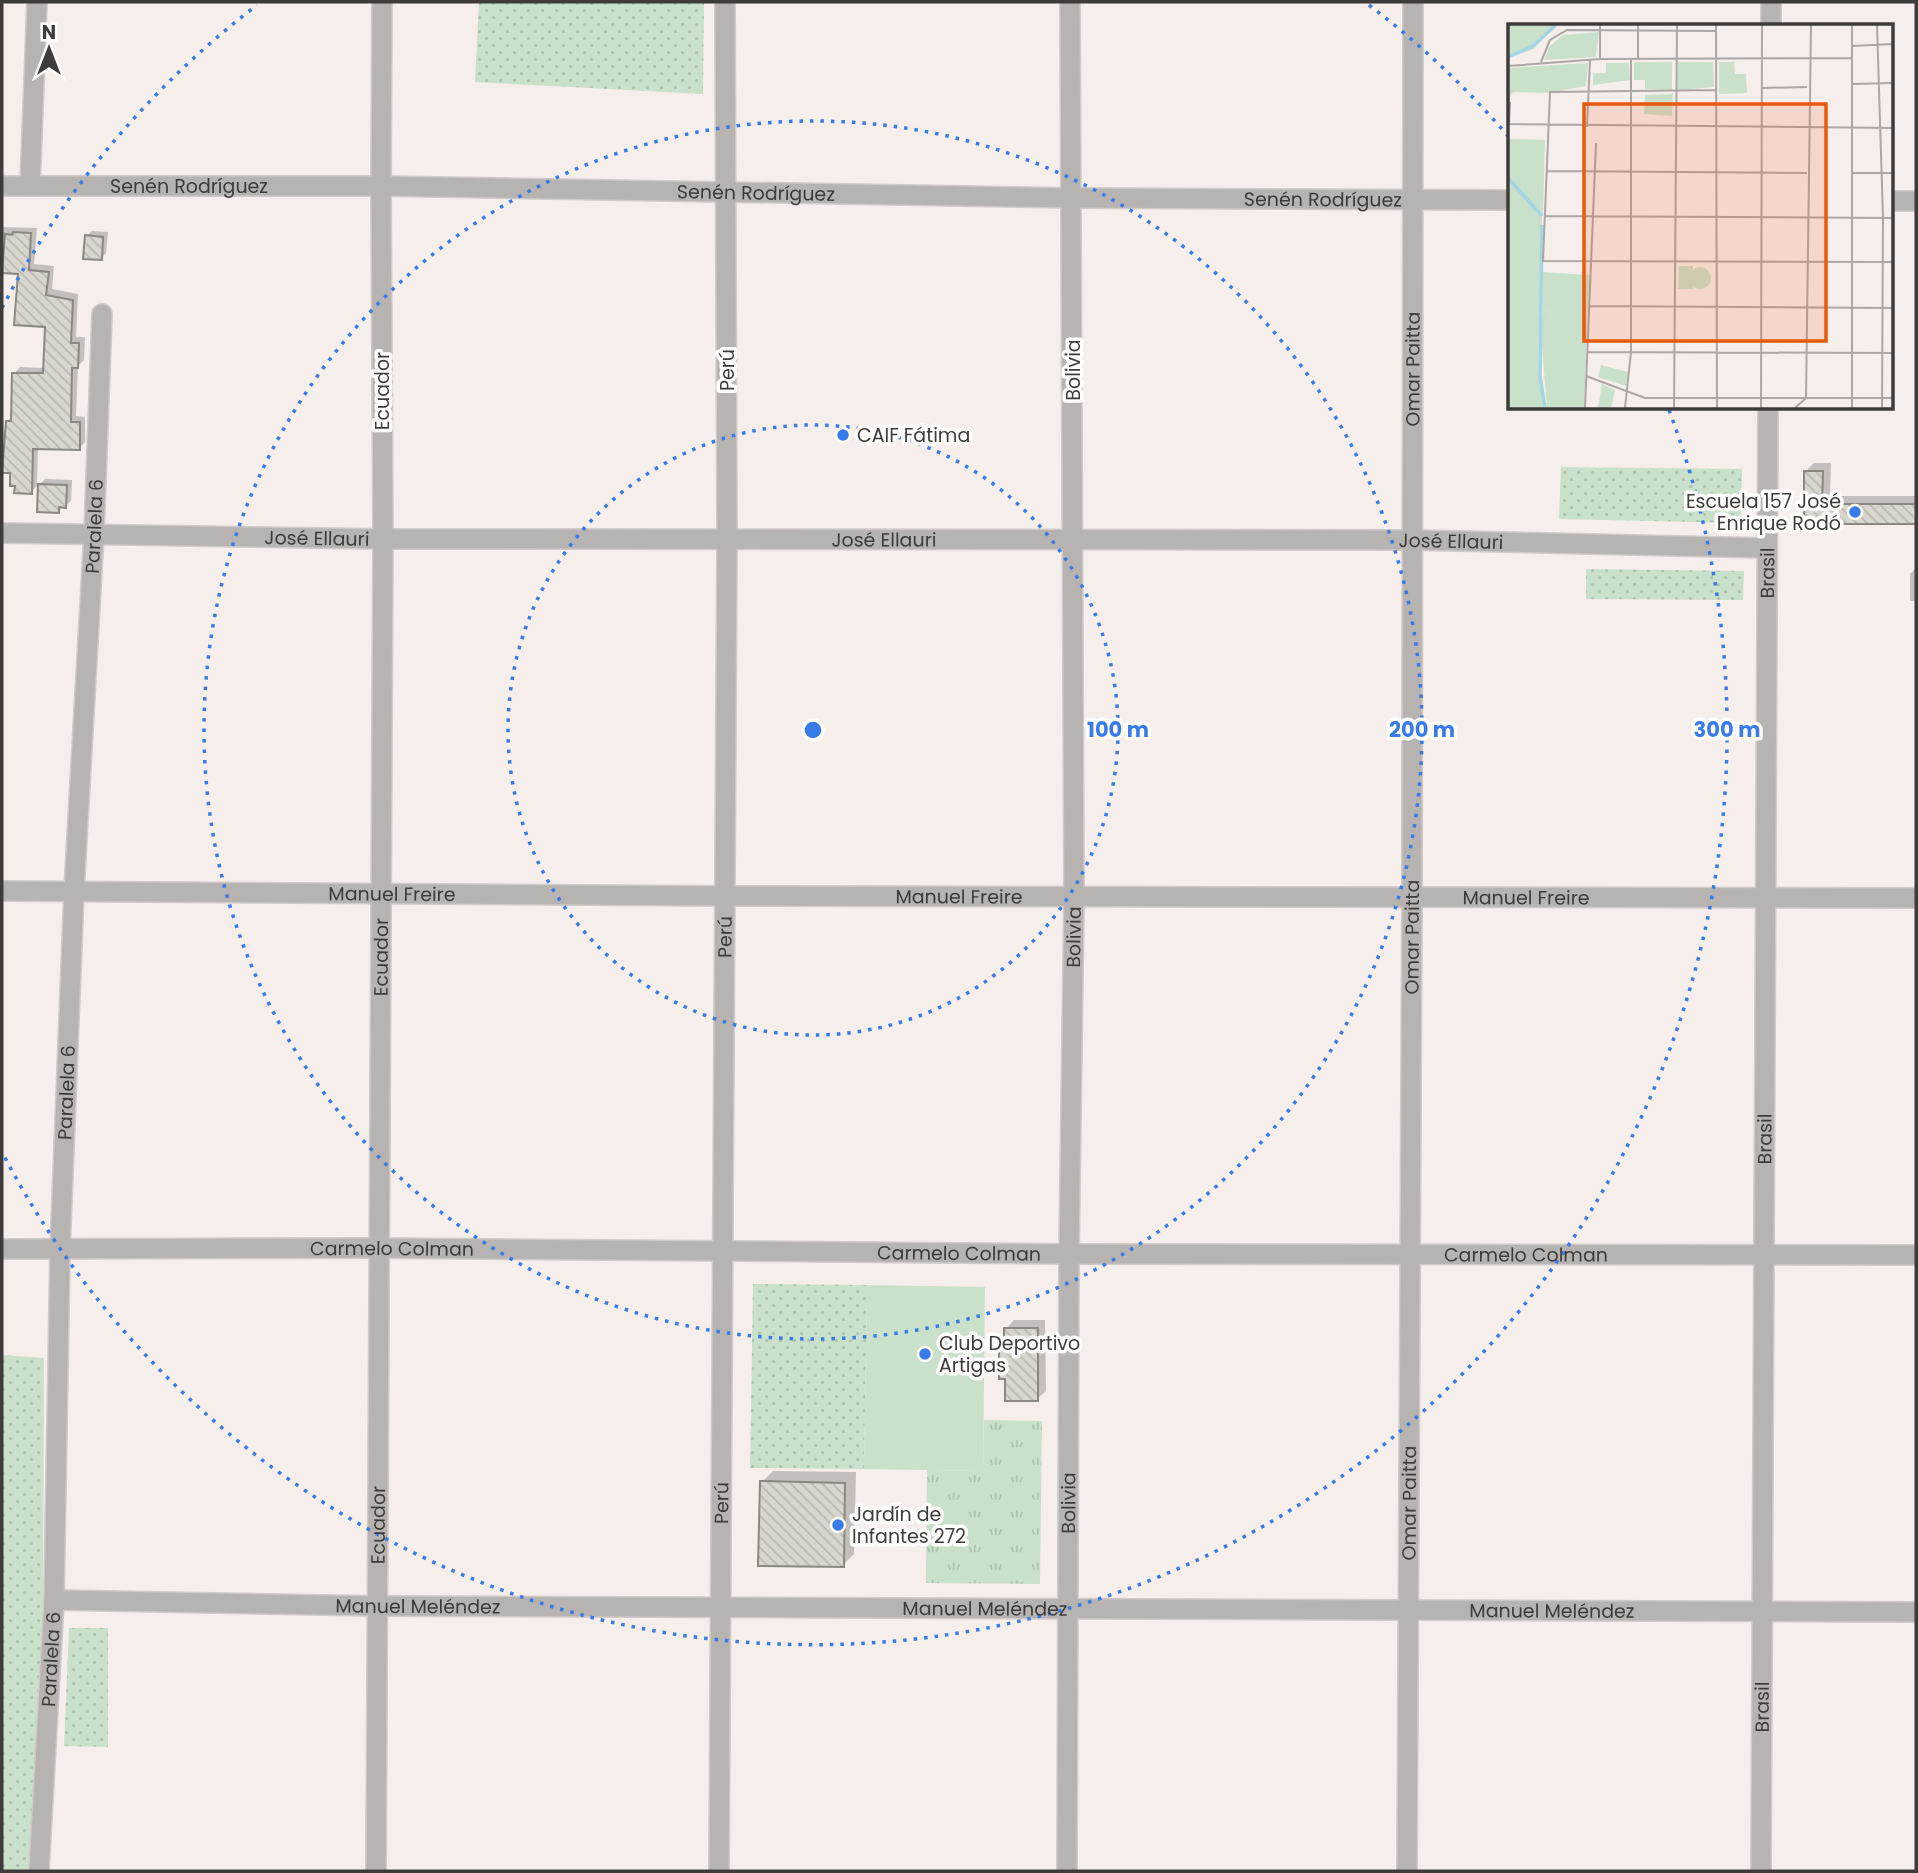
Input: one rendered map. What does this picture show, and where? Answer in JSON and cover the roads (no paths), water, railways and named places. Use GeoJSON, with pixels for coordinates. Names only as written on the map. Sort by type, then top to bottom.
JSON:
{"type":"FeatureCollection","features":[{"type":"Feature","properties":{"kind":"street"},"geometry":{"type":"LineString","coordinates":[[30,186],[37,2]]}},
{"type":"Feature","properties":{"kind":"street","name":"Ecuador"},"geometry":{"type":"LineString","coordinates":[[376,1871],[383,540],[380,186],[383,2]]}},
{"type":"Feature","properties":{"kind":"street","name":"Perú"},"geometry":{"type":"LineString","coordinates":[[719,1871],[727,541],[724,2]]}},
{"type":"Feature","properties":{"kind":"street","name":"Bolivia"},"geometry":{"type":"LineString","coordinates":[[1067,1871],[1069,1254],[1074,898],[1070,2]]}},
{"type":"Feature","properties":{"kind":"street","name":"Omar Paitta"},"geometry":{"type":"LineString","coordinates":[[1407,1871],[1413,2]]}},
{"type":"Feature","properties":{"kind":"street"},"geometry":{"type":"LineString","coordinates":[[1771,2],[1771,24]]}},
{"type":"Feature","properties":{"kind":"street","name":"Senén Rodríguez"},"geometry":{"type":"LineString","coordinates":[[2,186],[380,186],[1072,198],[1508,200]]}},
{"type":"Feature","properties":{"kind":"street"},"geometry":{"type":"LineString","coordinates":[[1894,201],[1916,201]]}},
{"type":"Feature","properties":{"kind":"street","name":"Paralela 6"},"geometry":{"type":"LineString","coordinates":[[39,1871],[54,1600],[60,1250],[74,891],[94,533],[102,314]]}},
{"type":"Feature","properties":{"kind":"street","name":"Brasil"},"geometry":{"type":"LineString","coordinates":[[1761,1871],[1768,410]]}},
{"type":"Feature","properties":{"kind":"street","name":"José Ellauri"},"geometry":{"type":"LineString","coordinates":[[2,533],[383,540],[1412,541],[1766,548]]}},
{"type":"Feature","properties":{"kind":"street","name":"Manuel Freire"},"geometry":{"type":"LineString","coordinates":[[2,891],[1074,898],[1916,898]]}},
{"type":"Feature","properties":{"kind":"street","name":"Carmelo Colman"},"geometry":{"type":"LineString","coordinates":[[2,1249],[378,1248],[1069,1254],[1916,1255]]}},
{"type":"Feature","properties":{"kind":"street","name":"Manuel Meléndez"},"geometry":{"type":"LineString","coordinates":[[54,1600],[376,1606],[1916,1612]]}},
{"type":"Feature","properties":{"kind":"place","name":"CAIF Fátima"},"geometry":{"type":"Point","coordinates":[843,435]}},
{"type":"Feature","properties":{"kind":"place","name":"Escuela 157 José Enrique Rodó"},"geometry":{"type":"Point","coordinates":[1855,512]}},
{"type":"Feature","properties":{"kind":"place","name":"Club Deportivo Artigas"},"geometry":{"type":"Point","coordinates":[925,1354]}},
{"type":"Feature","properties":{"kind":"place","name":"Jardín de Infantes 272"},"geometry":{"type":"Point","coordinates":[838,1525]}}]}
